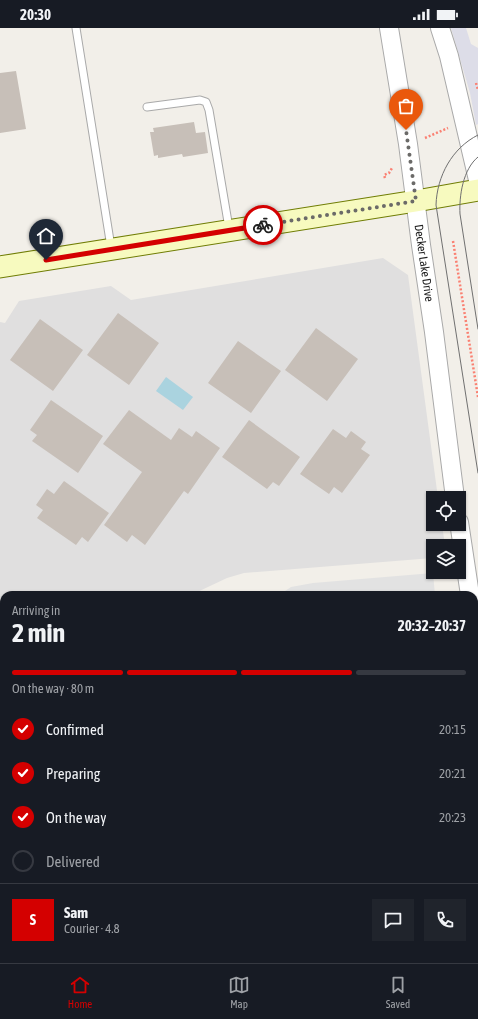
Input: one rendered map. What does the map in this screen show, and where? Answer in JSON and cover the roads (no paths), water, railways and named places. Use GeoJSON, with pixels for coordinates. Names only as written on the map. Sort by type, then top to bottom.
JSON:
{"type":"FeatureCollection","features":[{"type":"Feature","properties":{"kind":"main road"},"geometry":{"type":"LineString","coordinates":[[0,267],[478,190]]}},
{"type":"Feature","properties":{"kind":"street","name":"Decker Lake Drive"},"geometry":{"type":"LineString","coordinates":[[389,28],[408,144],[454,491]]}},
{"type":"Feature","properties":{"kind":"street"},"geometry":{"type":"LineString","coordinates":[[440,28],[449,56],[478,180]]}},
{"type":"Feature","properties":{"kind":"street"},"geometry":{"type":"LineString","coordinates":[[460,531],[469,591]]}},
{"type":"Feature","properties":{"kind":"lane"},"geometry":{"type":"LineString","coordinates":[[76,28],[111,249]]}},
{"type":"Feature","properties":{"kind":"lane"},"geometry":{"type":"LineString","coordinates":[[147,107],[200,100],[206,102],[209,110],[229,230]]}},
{"type":"Feature","properties":{"kind":"water"},"geometry":{"type":"Polygon","coordinates":[[[166,377],[193,397],[183,410],[156,391],[166,377]]]}},
{"type":"Feature","properties":{"kind":"tram line"},"geometry":{"type":"LineString","coordinates":[[478,135],[461,147],[448,164],[439,184],[436,205],[478,473]]}},
{"type":"Feature","properties":{"kind":"tram line"},"geometry":{"type":"LineString","coordinates":[[478,157],[473,162],[465,176],[461,191],[460,207],[478,329]]}}]}
